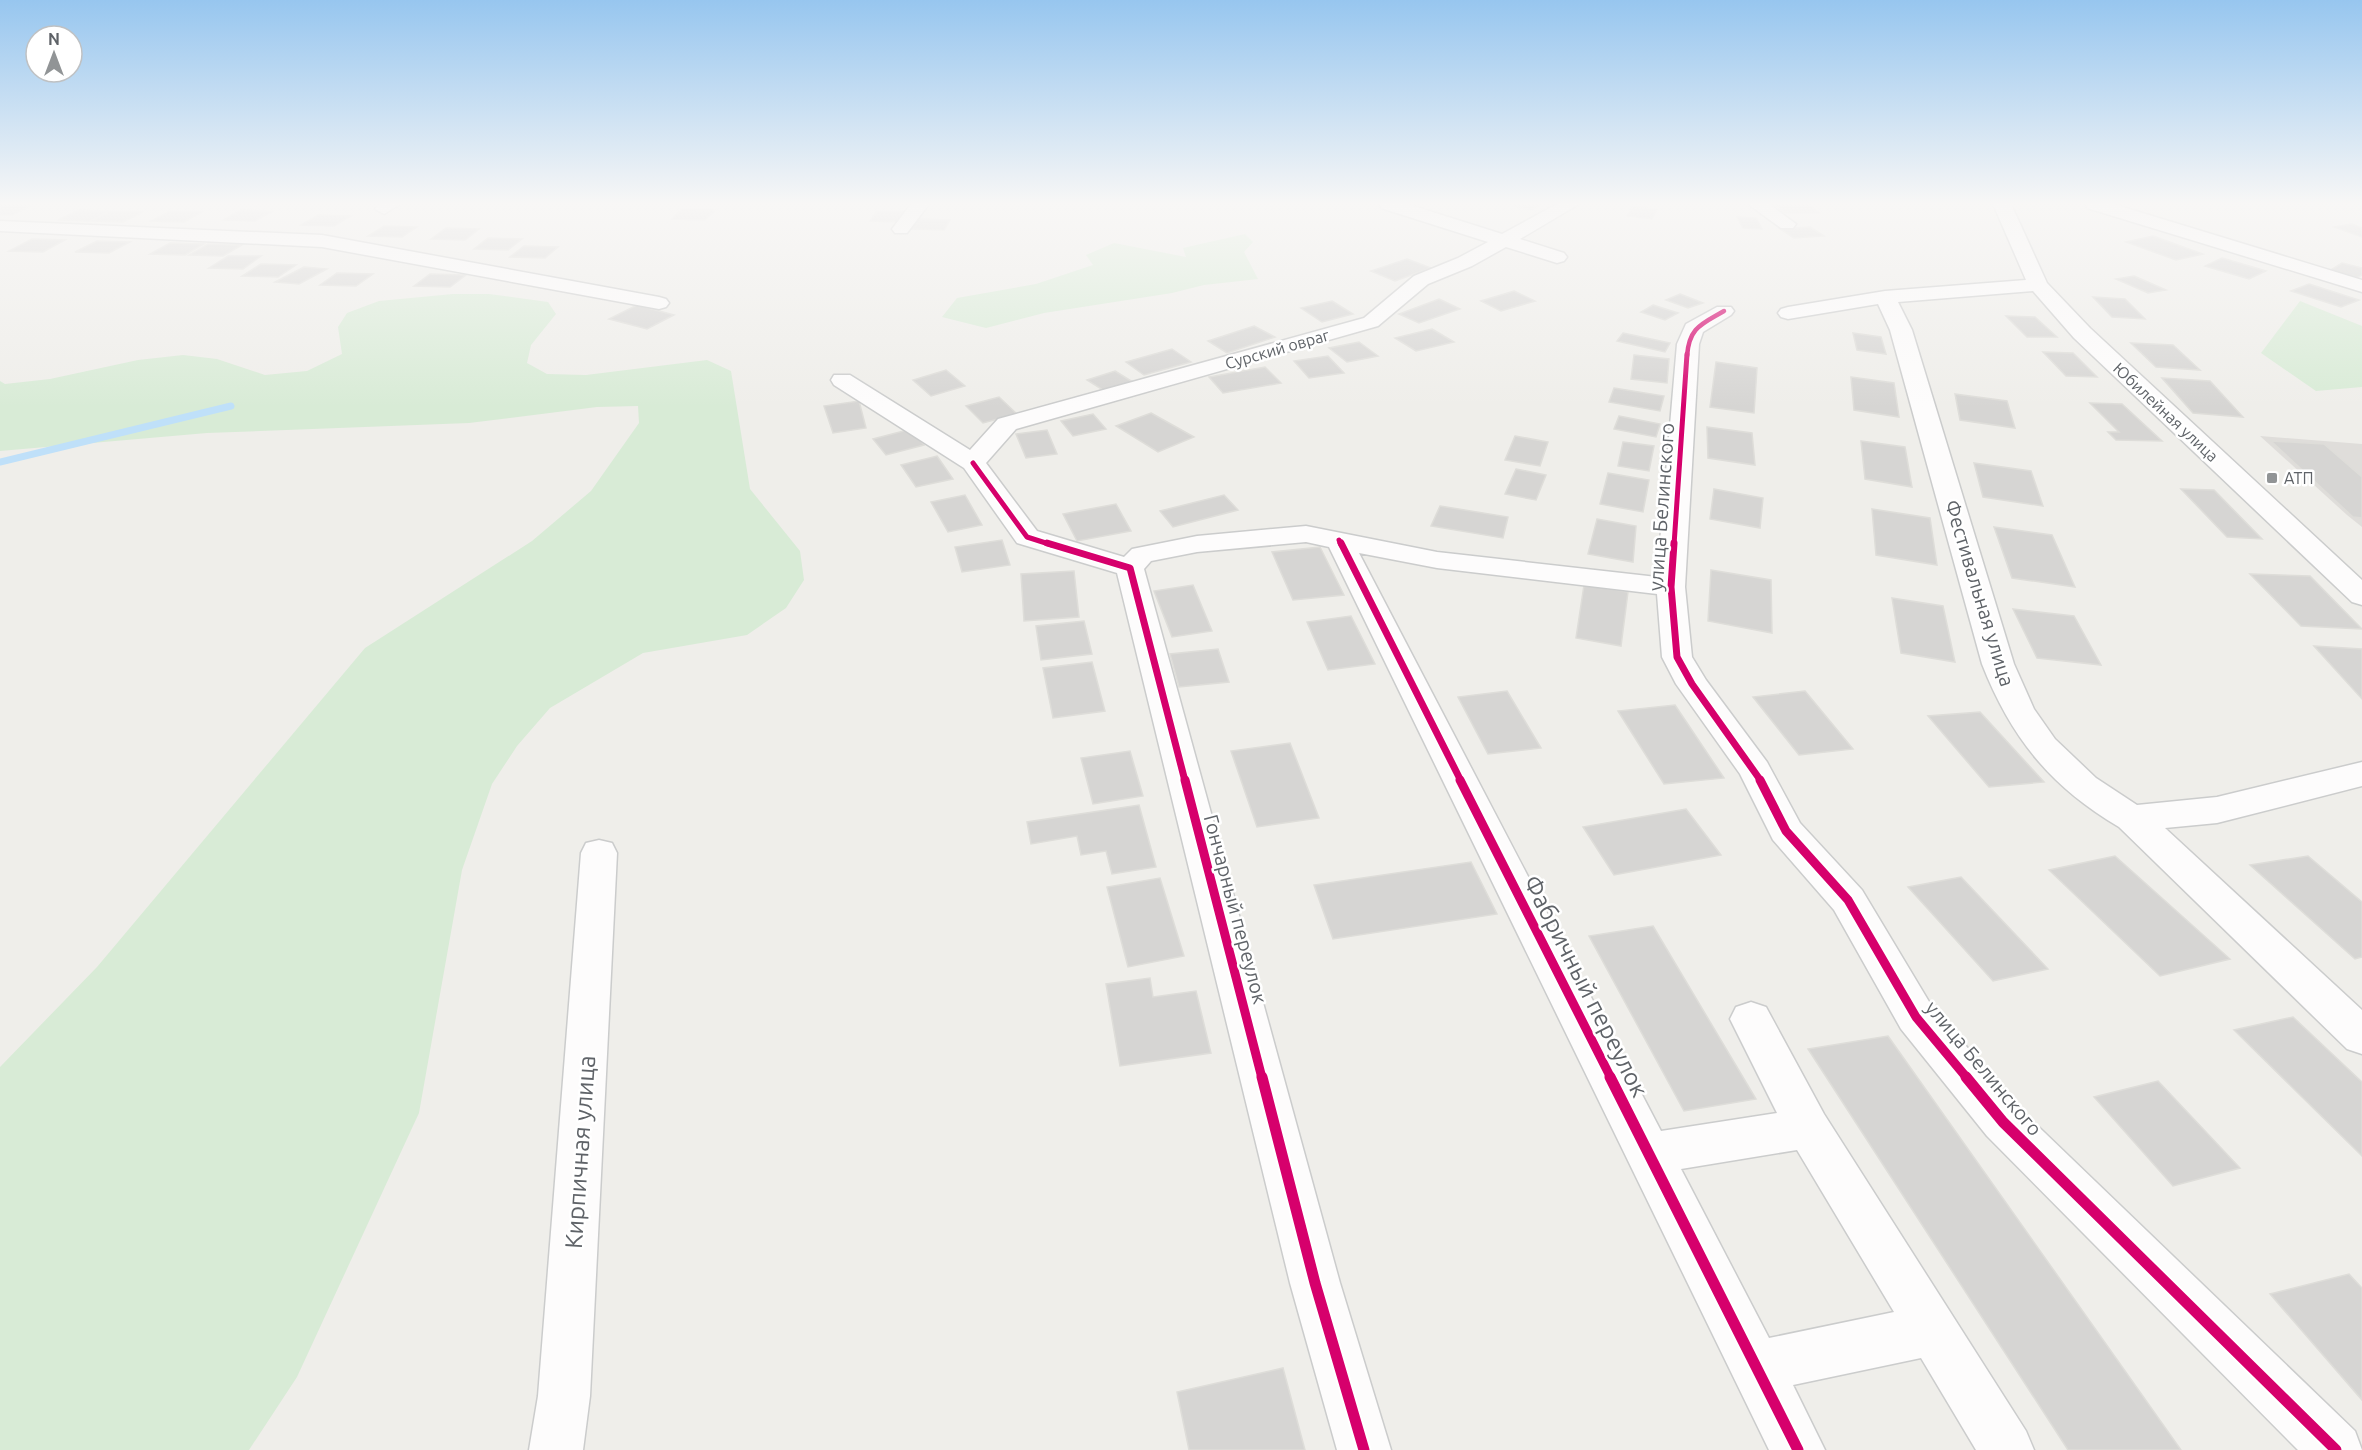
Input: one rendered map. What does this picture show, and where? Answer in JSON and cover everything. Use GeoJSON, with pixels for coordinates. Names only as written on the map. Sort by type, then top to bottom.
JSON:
{"type":"FeatureCollection","features":[{"type":"Feature","properties":{"kind":"street"},"geometry":{"type":"LineString","coordinates":[[491,272],[659,303]]}},
{"type":"Feature","properties":{"kind":"street","name":"Сурский овраг"},"geometry":{"type":"LineString","coordinates":[[973,463],[1006,424],[1371,322],[1421,280],[1441,272]]}},
{"type":"Feature","properties":{"kind":"street","name":"Юбилейная улица"},"geometry":{"type":"LineString","coordinates":[[2032,272],[2038,285],[2082,333],[2362,596]]}},
{"type":"Feature","properties":{"kind":"street"},"geometry":{"type":"LineString","coordinates":[[2315,272],[2362,286]]}},
{"type":"Feature","properties":{"kind":"street"},"geometry":{"type":"LineString","coordinates":[[1788,313],[1885,297],[2038,285]]}},
{"type":"Feature","properties":{"kind":"street","name":"Фестивальная улица"},"geometry":{"type":"LineString","coordinates":[[1885,297],[1901,330],[1998,664],[2020,714],[2050,756],[2098,800],[2132,818],[2362,1036]]}},
{"type":"Feature","properties":{"kind":"street","name":"улица Белинского"},"geometry":{"type":"LineString","coordinates":[[1724,311],[1695,328],[1688,344],[1671,587],[1677,657],[1687,675],[1755,770],[1786,831],[1848,900],[1916,1017],[2003,1122],[2336,1450]]}},
{"type":"Feature","properties":{"kind":"street"},"geometry":{"type":"LineString","coordinates":[[842,380],[973,463],[1027,537],[1130,568],[1142,555],[1197,544],[1306,534],[1437,560],[1671,587]]}},
{"type":"Feature","properties":{"kind":"street","name":"Фабричный переулок"},"geometry":{"type":"LineString","coordinates":[[1339,540],[1798,1450]]}},
{"type":"Feature","properties":{"kind":"street","name":"Гончарный переулок"},"geometry":{"type":"LineString","coordinates":[[1130,568],[1315,1283],[1364,1450]]}},
{"type":"Feature","properties":{"kind":"street"},"geometry":{"type":"LineString","coordinates":[[2132,818],[2217,810],[2362,774]]}},
{"type":"Feature","properties":{"kind":"street","name":"Кирпичная улица"},"geometry":{"type":"LineString","coordinates":[[556,1450],[564,1396],[599,853]]}},
{"type":"Feature","properties":{"kind":"street"},"geometry":{"type":"LineString","coordinates":[[1751,1019],[1808,1128],[2007,1450]]}},
{"type":"Feature","properties":{"kind":"street"},"geometry":{"type":"LineString","coordinates":[[1649,1154],[1808,1128]]}},
{"type":"Feature","properties":{"kind":"street"},"geometry":{"type":"LineString","coordinates":[[1756,1367],[1931,1330]]}},
{"type":"Feature","properties":{"kind":"shaded area"},"geometry":{"type":"Polygon","coordinates":[[[2260,436],[2362,444],[2362,527],[2347,515],[2260,436]]]}},
{"type":"Feature","properties":{"kind":"green space"},"geometry":{"type":"Polygon","coordinates":[[[1073,272],[1254,272],[1258,279],[1204,285],[1172,293],[1044,313],[986,328],[942,317],[957,298],[1036,284],[1073,272]]]}},
{"type":"Feature","properties":{"kind":"green space"},"geometry":{"type":"Polygon","coordinates":[[[453,294],[489,294],[548,302],[556,314],[531,345],[527,363],[547,374],[586,375],[707,360],[731,371],[750,489],[800,551],[804,580],[786,608],[747,635],[643,653],[550,708],[517,746],[492,784],[462,870],[419,1113],[297,1377],[249,1450],[0,1450],[0,1067],[97,967],[365,648],[532,541],[591,491],[639,423],[638,406],[597,407],[469,423],[207,433],[0,451],[0,381],[5,384],[50,379],[138,360],[183,355],[217,359],[265,375],[307,371],[342,354],[338,327],[347,313],[379,301],[453,294]]]}},
{"type":"Feature","properties":{"kind":"green space"},"geometry":{"type":"Polygon","coordinates":[[[2300,301],[2362,326],[2362,387],[2316,391],[2261,353],[2300,301]]]}},
{"type":"Feature","properties":{"kind":"building"},"geometry":{"type":"Polygon","coordinates":[[[249,272],[286,272],[278,277],[242,276],[249,272]]]}},
{"type":"Feature","properties":{"kind":"building"},"geometry":{"type":"Polygon","coordinates":[[[295,272],[322,272],[299,284],[275,282],[295,272]]]}},
{"type":"Feature","properties":{"kind":"building"},"geometry":{"type":"Polygon","coordinates":[[[1373,272],[1421,272],[1395,281],[1373,272]]]}},
{"type":"Feature","properties":{"kind":"building"},"geometry":{"type":"Polygon","coordinates":[[[2224,272],[2265,272],[2249,279],[2224,272]]]}},
{"type":"Feature","properties":{"kind":"building"},"geometry":{"type":"Polygon","coordinates":[[[2332,272],[2362,272],[2362,275],[2357,278],[2332,272]]]}},
{"type":"Feature","properties":{"kind":"building"},"geometry":{"type":"Polygon","coordinates":[[[337,273],[373,274],[356,286],[320,285],[337,273]]]}},
{"type":"Feature","properties":{"kind":"building"},"geometry":{"type":"Polygon","coordinates":[[[430,274],[466,275],[450,287],[414,286],[430,274]]]}},
{"type":"Feature","properties":{"kind":"building"},"geometry":{"type":"Polygon","coordinates":[[[2134,276],[2166,290],[2148,293],[2116,279],[2134,276]]]}},
{"type":"Feature","properties":{"kind":"building"},"geometry":{"type":"Polygon","coordinates":[[[2309,284],[2359,300],[2341,307],[2291,291],[2309,284]]]}},
{"type":"Feature","properties":{"kind":"building"},"geometry":{"type":"Polygon","coordinates":[[[1514,291],[1535,301],[1501,311],[1481,301],[1514,291]]]}},
{"type":"Feature","properties":{"kind":"building"},"geometry":{"type":"Polygon","coordinates":[[[1680,294],[1703,303],[1688,308],[1666,300],[1680,294]]]}},
{"type":"Feature","properties":{"kind":"building"},"geometry":{"type":"Polygon","coordinates":[[[2093,297],[2125,299],[2145,319],[2112,317],[2093,297]]]}},
{"type":"Feature","properties":{"kind":"building"},"geometry":{"type":"Polygon","coordinates":[[[1439,299],[1460,309],[1419,323],[1399,314],[1439,299]]]}},
{"type":"Feature","properties":{"kind":"building"},"geometry":{"type":"Polygon","coordinates":[[[1332,301],[1353,314],[1322,322],[1301,308],[1332,301]]]}},
{"type":"Feature","properties":{"kind":"building"},"geometry":{"type":"Polygon","coordinates":[[[637,305],[674,315],[647,329],[609,319],[637,305]]]}},
{"type":"Feature","properties":{"kind":"building"},"geometry":{"type":"Polygon","coordinates":[[[1653,305],[1678,313],[1665,320],[1641,312],[1653,305]]]}},
{"type":"Feature","properties":{"kind":"building"},"geometry":{"type":"Polygon","coordinates":[[[2006,316],[2035,317],[2057,337],[2027,337],[2006,316]]]}},
{"type":"Feature","properties":{"kind":"building"},"geometry":{"type":"Polygon","coordinates":[[[1254,326],[1275,337],[1227,353],[1208,341],[1254,326]]]}},
{"type":"Feature","properties":{"kind":"building"},"geometry":{"type":"Polygon","coordinates":[[[1432,329],[1454,342],[1416,351],[1395,338],[1432,329]]]}},
{"type":"Feature","properties":{"kind":"building"},"geometry":{"type":"Polygon","coordinates":[[[1623,333],[1670,343],[1665,352],[1617,341],[1623,333]]]}},
{"type":"Feature","properties":{"kind":"building"},"geometry":{"type":"Polygon","coordinates":[[[1853,333],[1881,337],[1886,354],[1857,350],[1853,333]]]}},
{"type":"Feature","properties":{"kind":"building"},"geometry":{"type":"Polygon","coordinates":[[[1359,342],[1378,356],[1347,362],[1329,348],[1359,342]]]}},
{"type":"Feature","properties":{"kind":"building"},"geometry":{"type":"Polygon","coordinates":[[[2131,343],[2173,345],[2200,370],[2156,367],[2131,343]]]}},
{"type":"Feature","properties":{"kind":"building"},"geometry":{"type":"Polygon","coordinates":[[[1172,349],[1191,362],[1144,375],[1126,362],[1172,349]]]}},
{"type":"Feature","properties":{"kind":"building"},"geometry":{"type":"Polygon","coordinates":[[[2043,352],[2073,353],[2097,377],[2066,376],[2043,352]]]}},
{"type":"Feature","properties":{"kind":"building"},"geometry":{"type":"Polygon","coordinates":[[[1634,355],[1669,359],[1667,383],[1631,379],[1634,355]]]}},
{"type":"Feature","properties":{"kind":"building"},"geometry":{"type":"Polygon","coordinates":[[[1328,356],[1344,373],[1309,378],[1294,361],[1328,356]]]}},
{"type":"Feature","properties":{"kind":"building"},"geometry":{"type":"Polygon","coordinates":[[[1716,362],[1757,368],[1754,413],[1710,407],[1716,362]]]}},
{"type":"Feature","properties":{"kind":"building"},"geometry":{"type":"Polygon","coordinates":[[[1265,367],[1281,383],[1223,393],[1209,377],[1265,367]]]}},
{"type":"Feature","properties":{"kind":"building"},"geometry":{"type":"Polygon","coordinates":[[[946,370],[965,386],[931,396],[913,380],[946,370]]]}},
{"type":"Feature","properties":{"kind":"building"},"geometry":{"type":"Polygon","coordinates":[[[1115,371],[1133,382],[1106,392],[1087,380],[1115,371]]]}},
{"type":"Feature","properties":{"kind":"building"},"geometry":{"type":"Polygon","coordinates":[[[1851,377],[1894,383],[1899,417],[1854,410],[1851,377]]]}},
{"type":"Feature","properties":{"kind":"building"},"geometry":{"type":"Polygon","coordinates":[[[2162,378],[2210,381],[2243,417],[2193,413],[2162,378]]]}},
{"type":"Feature","properties":{"kind":"building"},"geometry":{"type":"Polygon","coordinates":[[[1614,388],[1664,396],[1660,411],[1609,402],[1614,388]]]}},
{"type":"Feature","properties":{"kind":"building"},"geometry":{"type":"Polygon","coordinates":[[[1955,394],[2007,401],[2015,428],[1960,420],[1955,394]]]}},
{"type":"Feature","properties":{"kind":"building"},"geometry":{"type":"Polygon","coordinates":[[[999,397],[1017,414],[983,423],[966,406],[999,397]]]}},
{"type":"Feature","properties":{"kind":"building"},"geometry":{"type":"Polygon","coordinates":[[[859,401],[866,428],[833,433],[824,406],[859,401]]]}},
{"type":"Feature","properties":{"kind":"building"},"geometry":{"type":"Polygon","coordinates":[[[2090,403],[2122,404],[2162,441],[2116,440],[2108,432],[2119,432],[2090,403]]]}},
{"type":"Feature","properties":{"kind":"building"},"geometry":{"type":"Polygon","coordinates":[[[1151,413],[1194,437],[1158,452],[1116,426],[1151,413]]]}},
{"type":"Feature","properties":{"kind":"building"},"geometry":{"type":"Polygon","coordinates":[[[1093,414],[1106,429],[1073,436],[1061,421],[1093,414]]]}},
{"type":"Feature","properties":{"kind":"building"},"geometry":{"type":"Polygon","coordinates":[[[1619,416],[1660,424],[1656,437],[1614,429],[1619,416]]]}},
{"type":"Feature","properties":{"kind":"building"},"geometry":{"type":"Polygon","coordinates":[[[1707,427],[1752,433],[1755,465],[1708,458],[1707,427]]]}},
{"type":"Feature","properties":{"kind":"building"},"geometry":{"type":"Polygon","coordinates":[[[911,429],[924,445],[886,455],[873,439],[911,429]]]}},
{"type":"Feature","properties":{"kind":"building"},"geometry":{"type":"Polygon","coordinates":[[[1047,430],[1057,454],[1026,458],[1016,434],[1047,430]]]}},
{"type":"Feature","properties":{"kind":"building"},"geometry":{"type":"Polygon","coordinates":[[[1515,436],[1548,442],[1540,466],[1505,460],[1515,436]]]}},
{"type":"Feature","properties":{"kind":"building"},"geometry":{"type":"Polygon","coordinates":[[[1861,441],[1905,447],[1912,487],[1865,479],[1861,441]]]}},
{"type":"Feature","properties":{"kind":"building"},"geometry":{"type":"Polygon","coordinates":[[[2271,441],[2324,444],[2362,477],[2362,518],[2353,517],[2271,441]]]}},
{"type":"Feature","properties":{"kind":"building"},"geometry":{"type":"Polygon","coordinates":[[[1623,442],[1654,446],[1649,471],[1618,466],[1623,442]]]}},
{"type":"Feature","properties":{"kind":"building"},"geometry":{"type":"Polygon","coordinates":[[[937,456],[953,479],[916,487],[901,465],[937,456]]]}},
{"type":"Feature","properties":{"kind":"building"},"geometry":{"type":"Polygon","coordinates":[[[1974,463],[2031,471],[2043,506],[1983,497],[1974,463]]]}},
{"type":"Feature","properties":{"kind":"building"},"geometry":{"type":"Polygon","coordinates":[[[1516,469],[1546,475],[1536,500],[1505,494],[1516,469]]]}},
{"type":"Feature","properties":{"kind":"building"},"geometry":{"type":"Polygon","coordinates":[[[1608,473],[1649,480],[1643,512],[1600,504],[1608,473]]]}},
{"type":"Feature","properties":{"kind":"building"},"geometry":{"type":"Polygon","coordinates":[[[1714,489],[1763,498],[1760,528],[1710,519],[1714,489]]]}},
{"type":"Feature","properties":{"kind":"building"},"geometry":{"type":"Polygon","coordinates":[[[2181,489],[2214,490],[2262,539],[2227,537],[2181,489]]]}},
{"type":"Feature","properties":{"kind":"building"},"geometry":{"type":"Polygon","coordinates":[[[965,495],[982,525],[948,532],[931,502],[965,495]]]}},
{"type":"Feature","properties":{"kind":"building"},"geometry":{"type":"Polygon","coordinates":[[[1224,495],[1238,510],[1173,527],[1160,511],[1224,495]]]}},
{"type":"Feature","properties":{"kind":"building"},"geometry":{"type":"Polygon","coordinates":[[[1116,504],[1131,531],[1077,541],[1063,514],[1116,504]]]}},
{"type":"Feature","properties":{"kind":"building"},"geometry":{"type":"Polygon","coordinates":[[[1440,506],[1508,517],[1503,538],[1431,526],[1440,506]]]}},
{"type":"Feature","properties":{"kind":"building"},"geometry":{"type":"Polygon","coordinates":[[[1872,509],[1930,518],[1937,565],[1876,555],[1872,509]]]}},
{"type":"Feature","properties":{"kind":"building"},"geometry":{"type":"Polygon","coordinates":[[[1597,519],[1636,526],[1633,562],[1588,554],[1597,519]]]}},
{"type":"Feature","properties":{"kind":"building"},"geometry":{"type":"Polygon","coordinates":[[[1994,527],[2052,535],[2075,587],[2012,578],[1994,527]]]}},
{"type":"Feature","properties":{"kind":"building"},"geometry":{"type":"Polygon","coordinates":[[[1002,540],[1010,565],[962,572],[955,547],[1002,540]]]}},
{"type":"Feature","properties":{"kind":"building"},"geometry":{"type":"Polygon","coordinates":[[[1320,547],[1344,595],[1293,600],[1272,552],[1320,547]]]}},
{"type":"Feature","properties":{"kind":"building"},"geometry":{"type":"Polygon","coordinates":[[[1711,570],[1771,580],[1772,633],[1708,621],[1711,570]]]}},
{"type":"Feature","properties":{"kind":"building"},"geometry":{"type":"Polygon","coordinates":[[[1074,571],[1079,617],[1024,621],[1021,574],[1074,571]]]}},
{"type":"Feature","properties":{"kind":"building"},"geometry":{"type":"Polygon","coordinates":[[[2250,574],[2310,576],[2362,629],[2301,626],[2250,574]]]}},
{"type":"Feature","properties":{"kind":"building"},"geometry":{"type":"Polygon","coordinates":[[[1193,585],[1212,631],[1172,637],[1154,591],[1193,585]]]}},
{"type":"Feature","properties":{"kind":"building"},"geometry":{"type":"Polygon","coordinates":[[[1584,585],[1628,592],[1621,646],[1576,638],[1584,585]]]}},
{"type":"Feature","properties":{"kind":"building"},"geometry":{"type":"Polygon","coordinates":[[[1892,598],[1943,606],[1955,662],[1901,653],[1892,598]]]}},
{"type":"Feature","properties":{"kind":"building"},"geometry":{"type":"Polygon","coordinates":[[[2013,609],[2074,616],[2101,665],[2037,658],[2013,609]]]}},
{"type":"Feature","properties":{"kind":"building"},"geometry":{"type":"Polygon","coordinates":[[[1351,616],[1375,664],[1328,670],[1307,622],[1351,616]]]}},
{"type":"Feature","properties":{"kind":"building"},"geometry":{"type":"Polygon","coordinates":[[[1084,621],[1092,654],[1041,660],[1036,626],[1084,621]]]}},
{"type":"Feature","properties":{"kind":"building"},"geometry":{"type":"Polygon","coordinates":[[[2314,646],[2362,649],[2362,699],[2314,646]]]}},
{"type":"Feature","properties":{"kind":"building"},"geometry":{"type":"Polygon","coordinates":[[[1218,649],[1229,682],[1179,687],[1170,654],[1218,649]]]}},
{"type":"Feature","properties":{"kind":"building"},"geometry":{"type":"Polygon","coordinates":[[[1092,662],[1105,711],[1053,718],[1043,668],[1092,662]]]}},
{"type":"Feature","properties":{"kind":"building"},"geometry":{"type":"Polygon","coordinates":[[[1507,691],[1541,748],[1488,754],[1458,697],[1507,691]]]}},
{"type":"Feature","properties":{"kind":"building"},"geometry":{"type":"Polygon","coordinates":[[[1805,691],[1853,749],[1799,755],[1753,697],[1805,691]]]}},
{"type":"Feature","properties":{"kind":"building"},"geometry":{"type":"Polygon","coordinates":[[[1675,705],[1724,778],[1664,784],[1618,711],[1675,705]]]}},
{"type":"Feature","properties":{"kind":"building"},"geometry":{"type":"Polygon","coordinates":[[[1980,712],[2044,782],[1989,787],[1928,716],[1980,712]]]}},
{"type":"Feature","properties":{"kind":"building"},"geometry":{"type":"Polygon","coordinates":[[[1290,743],[1319,818],[1257,827],[1231,751],[1290,743]]]}},
{"type":"Feature","properties":{"kind":"building"},"geometry":{"type":"Polygon","coordinates":[[[1130,751],[1143,796],[1093,804],[1081,758],[1130,751]]]}},
{"type":"Feature","properties":{"kind":"building"},"geometry":{"type":"Polygon","coordinates":[[[1139,805],[1156,867],[1112,874],[1106,851],[1081,855],[1077,836],[1031,844],[1027,822],[1139,805]]]}},
{"type":"Feature","properties":{"kind":"building"},"geometry":{"type":"Polygon","coordinates":[[[1686,809],[1721,855],[1614,875],[1583,827],[1686,809]]]}},
{"type":"Feature","properties":{"kind":"building"},"geometry":{"type":"Polygon","coordinates":[[[2115,856],[2230,959],[2160,976],[2049,870],[2115,856]]]}},
{"type":"Feature","properties":{"kind":"building"},"geometry":{"type":"Polygon","coordinates":[[[2308,856],[2362,902],[2362,957],[2355,959],[2250,865],[2308,856]]]}},
{"type":"Feature","properties":{"kind":"building"},"geometry":{"type":"Polygon","coordinates":[[[1471,862],[1497,914],[1333,939],[1314,885],[1471,862]]]}},
{"type":"Feature","properties":{"kind":"building"},"geometry":{"type":"Polygon","coordinates":[[[1961,877],[2048,969],[1993,981],[1908,887],[1961,877]]]}},
{"type":"Feature","properties":{"kind":"building"},"geometry":{"type":"Polygon","coordinates":[[[1160,878],[1184,956],[1128,967],[1107,887],[1160,878]]]}},
{"type":"Feature","properties":{"kind":"building"},"geometry":{"type":"Polygon","coordinates":[[[1653,926],[1756,1099],[1684,1111],[1589,936],[1653,926]]]}},
{"type":"Feature","properties":{"kind":"building"},"geometry":{"type":"Polygon","coordinates":[[[1150,978],[1153,997],[1196,991],[1211,1053],[1120,1066],[1106,984],[1150,978]]]}},
{"type":"Feature","properties":{"kind":"building"},"geometry":{"type":"Polygon","coordinates":[[[2293,1017],[2362,1082],[2362,1156],[2234,1030],[2293,1017]]]}},
{"type":"Feature","properties":{"kind":"building"},"geometry":{"type":"Polygon","coordinates":[[[1888,1036],[2181,1450],[2068,1450],[1808,1049],[1888,1036]]]}},
{"type":"Feature","properties":{"kind":"building"},"geometry":{"type":"Polygon","coordinates":[[[2158,1081],[2240,1168],[2173,1186],[2094,1097],[2158,1081]]]}},
{"type":"Feature","properties":{"kind":"building"},"geometry":{"type":"Polygon","coordinates":[[[2349,1274],[2362,1288],[2362,1400],[2270,1294],[2349,1274]]]}},
{"type":"Feature","properties":{"kind":"building"},"geometry":{"type":"Polygon","coordinates":[[[1283,1368],[1305,1450],[1189,1450],[1177,1392],[1283,1368]]]}},
{"type":"Feature","properties":{"kind":"waterway"},"geometry":{"type":"LineString","coordinates":[[0,462],[231,406]]}},
{"type":"Feature","properties":{"kind":"cycle path"},"geometry":{"type":"LineString","coordinates":[[1724,311],[1694,329],[1688,344],[1671,587],[1677,657],[1692,684],[1755,770],[1786,831],[1848,900],[1916,1017],[2003,1122],[2336,1450]]}},
{"type":"Feature","properties":{"kind":"cycle path"},"geometry":{"type":"LineString","coordinates":[[973,463],[1027,537],[1130,568],[1315,1283],[1364,1450]]}},
{"type":"Feature","properties":{"kind":"cycle path"},"geometry":{"type":"LineString","coordinates":[[1339,540],[1798,1450]]}},
{"type":"Feature","properties":{"kind":"place","name":"АТП"},"geometry":{"type":"Point","coordinates":[2272,478]}}]}
